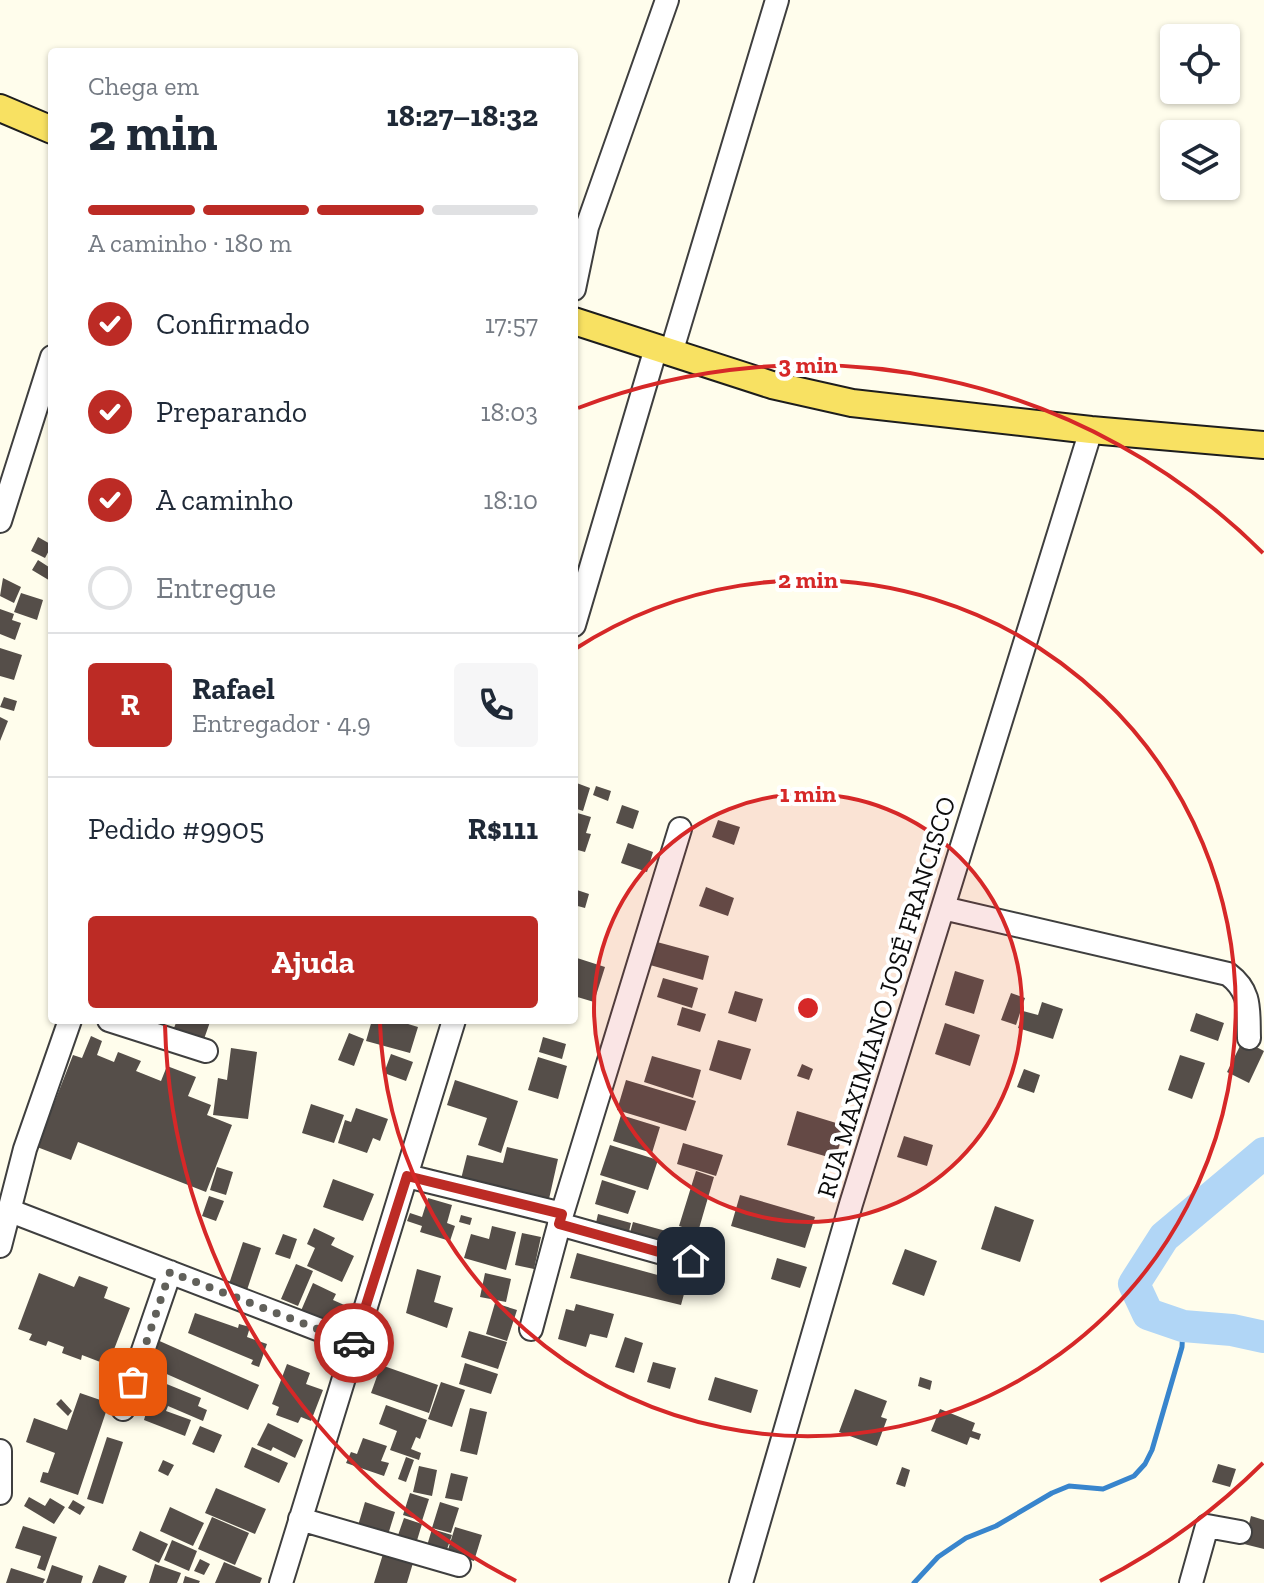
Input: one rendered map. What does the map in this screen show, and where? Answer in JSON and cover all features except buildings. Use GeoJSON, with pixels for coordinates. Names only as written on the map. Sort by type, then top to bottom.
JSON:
{"type":"FeatureCollection","features":[{"type":"Feature","properties":{"kind":"main road"},"geometry":{"type":"LineString","coordinates":[[0,108],[48,128]]}},
{"type":"Feature","properties":{"kind":"main road"},"geometry":{"type":"LineString","coordinates":[[578,322],[772,385],[852,403],[1091,430],[1264,445]]}},
{"type":"Feature","properties":{"kind":"street"},"geometry":{"type":"LineString","coordinates":[[578,270],[587,227],[667,0]]}},
{"type":"Feature","properties":{"kind":"street"},"geometry":{"type":"LineString","coordinates":[[578,613],[777,0]]}},
{"type":"Feature","properties":{"kind":"street"},"geometry":{"type":"LineString","coordinates":[[0,521],[48,370]]}},
{"type":"Feature","properties":{"kind":"street","name":"RUA MAXIMIANO JOSÉ FRANCISCO"},"geometry":{"type":"LineString","coordinates":[[741,1583],[851,1204],[1091,430]]}},
{"type":"Feature","properties":{"kind":"street"},"geometry":{"type":"LineString","coordinates":[[531,1329],[561,1219],[680,829]]}},
{"type":"Feature","properties":{"kind":"street"},"geometry":{"type":"LineString","coordinates":[[943,908],[1228,974],[1242,985],[1248,1001],[1249,1038]]}},
{"type":"Feature","properties":{"kind":"street"},"geometry":{"type":"LineString","coordinates":[[0,1246],[25,1149],[69,1024]]}},
{"type":"Feature","properties":{"kind":"street"},"geometry":{"type":"LineString","coordinates":[[122,1024],[206,1051]]}},
{"type":"Feature","properties":{"kind":"street"},"geometry":{"type":"LineString","coordinates":[[281,1583],[453,1024]]}},
{"type":"Feature","properties":{"kind":"street"},"geometry":{"type":"LineString","coordinates":[[407,1176],[561,1219],[691,1261]]}},
{"type":"Feature","properties":{"kind":"street"},"geometry":{"type":"LineString","coordinates":[[8,1210],[354,1343]]}},
{"type":"Feature","properties":{"kind":"street"},"geometry":{"type":"LineString","coordinates":[[123,1409],[170,1272]]}},
{"type":"Feature","properties":{"kind":"street"},"geometry":{"type":"LineString","coordinates":[[0,1451],[0,1493]]}},
{"type":"Feature","properties":{"kind":"street"},"geometry":{"type":"LineString","coordinates":[[300,1519],[459,1565]]}},
{"type":"Feature","properties":{"kind":"street"},"geometry":{"type":"LineString","coordinates":[[1191,1583],[1207,1526],[1240,1532]]}},
{"type":"Feature","properties":{"kind":"waterway"},"geometry":{"type":"LineString","coordinates":[[1264,1153],[1164,1237],[1134,1284],[1148,1314],[1183,1326],[1232,1330],[1264,1337]]}},
{"type":"Feature","properties":{"kind":"waterway"},"geometry":{"type":"LineString","coordinates":[[914,1583],[938,1557],[966,1538],[996,1526],[1052,1493],[1069,1486],[1103,1489],[1134,1476],[1152,1450],[1182,1347],[1183,1326]]}},
{"type":"Feature","properties":{"kind":"way so far"},"geometry":{"type":"LineString","coordinates":[[133,1382],[170,1272],[354,1343]]}},
{"type":"Feature","properties":{"kind":"route"},"geometry":{"type":"LineString","coordinates":[[354,1343],[407,1176],[562,1214],[559,1224],[691,1261]]}}]}
